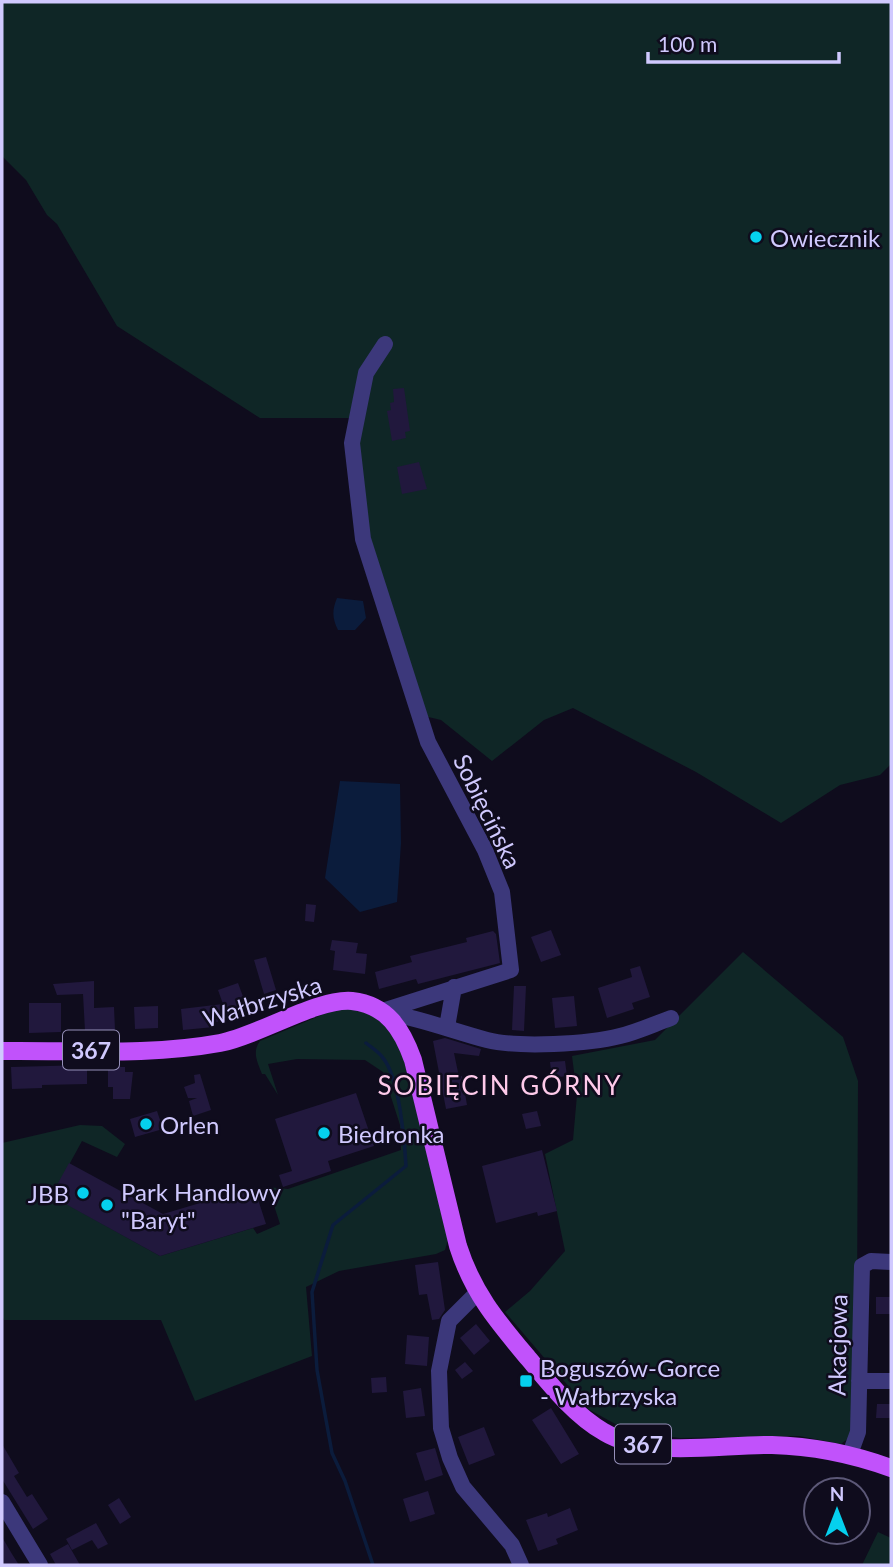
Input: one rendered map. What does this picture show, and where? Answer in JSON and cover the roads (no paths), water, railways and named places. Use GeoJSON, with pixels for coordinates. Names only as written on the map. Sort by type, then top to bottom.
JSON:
{"type":"FeatureCollection","features":[{"type":"Feature","properties":{"kind":"main road","name":"Wałbrzyska"},"geometry":{"type":"LineString","coordinates":[[2,1051],[181,1049],[238,1038],[325,1005],[350,1001],[369,1004],[382,1011]]}},
{"type":"Feature","properties":{"kind":"main road","name":"367"},"geometry":{"type":"LineString","coordinates":[[382,1011],[395,1021],[405,1037],[413,1060],[458,1246],[477,1293],[494,1318],[580,1414],[605,1433],[631,1443],[664,1447],[813,1447],[850,1454],[891,1468]]}},
{"type":"Feature","properties":{"kind":"street","name":"Sobięcińska"},"geometry":{"type":"LineString","coordinates":[[382,1011],[511,970],[502,892],[485,850],[429,742],[362,539],[352,443],[366,373],[386,344]]}},
{"type":"Feature","properties":{"kind":"street"},"geometry":{"type":"LineString","coordinates":[[447,1027],[454,987]]}},
{"type":"Feature","properties":{"kind":"street"},"geometry":{"type":"LineString","coordinates":[[382,1011],[447,1027],[489,1041],[527,1044],[566,1043],[620,1036],[671,1018]]}},
{"type":"Feature","properties":{"kind":"street","name":"Akacjowa"},"geometry":{"type":"LineString","coordinates":[[850,1454],[858,1432],[862,1266],[871,1261],[891,1262]]}},
{"type":"Feature","properties":{"kind":"street"},"geometry":{"type":"LineString","coordinates":[[477,1293],[449,1321],[439,1371],[441,1428],[463,1487],[512,1545],[520,1565]]}},
{"type":"Feature","properties":{"kind":"street"},"geometry":{"type":"LineString","coordinates":[[859,1381],[891,1381]]}},
{"type":"Feature","properties":{"kind":"street"},"geometry":{"type":"LineString","coordinates":[[2,1502],[40,1565]]}},
{"type":"Feature","properties":{"kind":"water"},"geometry":{"type":"Polygon","coordinates":[[[337,598],[363,601],[366,618],[355,630],[338,630],[333,614],[337,598]]]}},
{"type":"Feature","properties":{"kind":"water"},"geometry":{"type":"Polygon","coordinates":[[[340,781],[400,784],[401,843],[397,902],[360,912],[325,878],[340,781]]]}},
{"type":"Feature","properties":{"kind":"waterway"},"geometry":{"type":"LineString","coordinates":[[366,1043],[383,1058],[393,1079],[400,1110],[406,1166],[333,1225],[312,1292],[317,1370],[332,1453],[345,1481],[373,1565]]}},
{"type":"Feature","properties":{"kind":"place","name":"Owiecznik"},"geometry":{"type":"Point","coordinates":[756,237]}},
{"type":"Feature","properties":{"kind":"place","name":"Orlen"},"geometry":{"type":"Point","coordinates":[146,1124]}},
{"type":"Feature","properties":{"kind":"place","name":"Biedronka"},"geometry":{"type":"Point","coordinates":[324,1133]}},
{"type":"Feature","properties":{"kind":"place","name":"JBB"},"geometry":{"type":"Point","coordinates":[83,1193]}},
{"type":"Feature","properties":{"kind":"place","name":"Park Handlowy \"Baryt\""},"geometry":{"type":"Point","coordinates":[107,1205]}},
{"type":"Feature","properties":{"kind":"place","name":"Boguszów-Gorce - Wałbrzyska"},"geometry":{"type":"Point","coordinates":[526,1381]}},
{"type":"Feature","properties":{"kind":"district","name":"SOBIĘCIN GÓRNY"},"geometry":{"type":"Point","coordinates":[500,1085]}}]}
